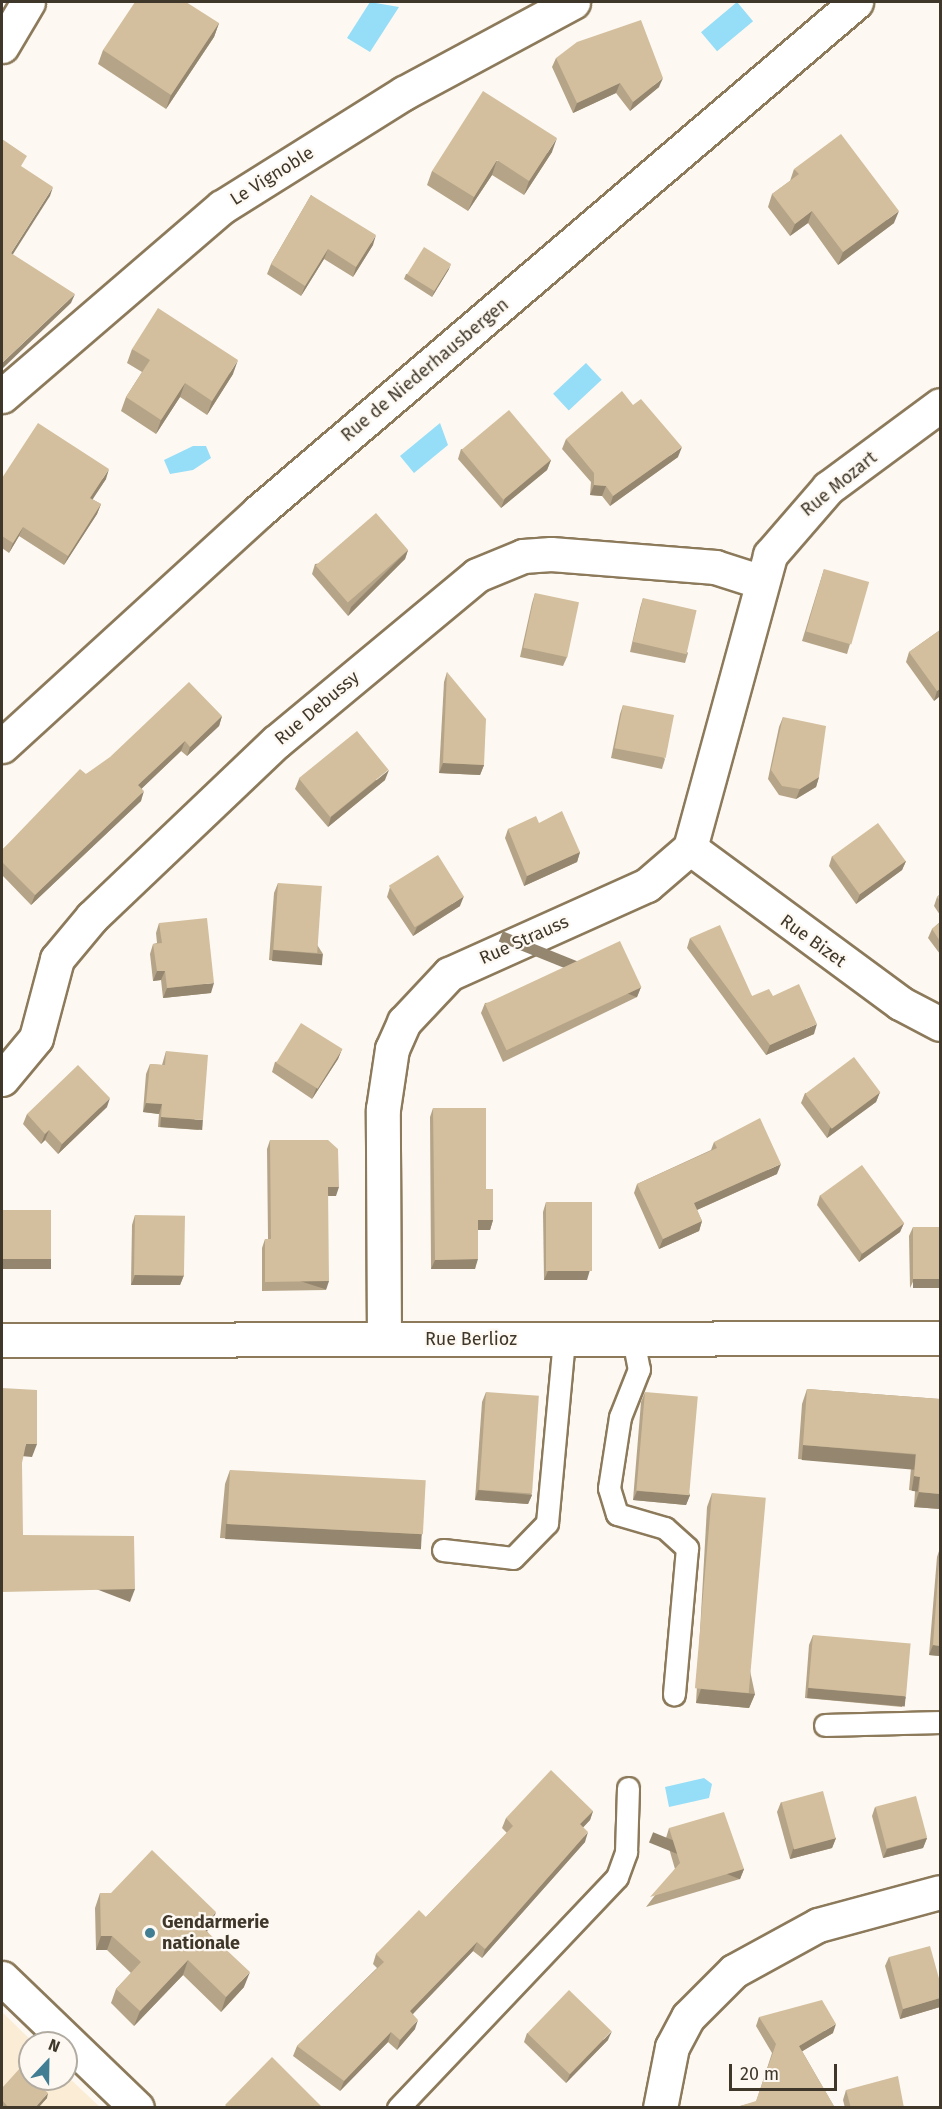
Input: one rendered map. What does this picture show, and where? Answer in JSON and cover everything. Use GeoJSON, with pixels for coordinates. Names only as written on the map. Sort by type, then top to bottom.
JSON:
{"type":"FeatureCollection","features":[{"type":"Feature","properties":{"kind":"street"},"geometry":{"type":"LineString","coordinates":[[2,46],[28,2]]}},
{"type":"Feature","properties":{"kind":"street","name":"Le Vignoble"},"geometry":{"type":"LineString","coordinates":[[2,396],[222,207],[404,93],[573,2]]}},
{"type":"Feature","properties":{"kind":"street","name":"Rue de Niederhausbergen"},"geometry":{"type":"LineString","coordinates":[[2,746],[258,512],[856,2]]}},
{"type":"Feature","properties":{"kind":"street","name":"Rue Mozart"},"geometry":{"type":"LineString","coordinates":[[759,581],[770,555],[804,510],[940,405]]}},
{"type":"Feature","properties":{"kind":"street","name":"Rue Debussy"},"geometry":{"type":"LineString","coordinates":[[2,1078],[36,1038],[57,959],[86,923],[276,742],[477,575],[523,556],[551,554],[715,567],[759,581]]}},
{"type":"Feature","properties":{"kind":"street"},"geometry":{"type":"LineString","coordinates":[[690,848],[714,775],[759,581]]}},
{"type":"Feature","properties":{"kind":"street","name":"Rue Bizet"},"geometry":{"type":"LineString","coordinates":[[690,848],[900,1003],[940,1024]]}},
{"type":"Feature","properties":{"kind":"street","name":"Rue Strauss"},"geometry":{"type":"LineString","coordinates":[[384,1338],[383,1109],[392,1048],[404,1022],[449,974],[647,885],[690,848]]}},
{"type":"Feature","properties":{"kind":"street","name":"Rue Berlioz"},"geometry":{"type":"LineString","coordinates":[[2,1340],[940,1338]]}},
{"type":"Feature","properties":{"kind":"street"},"geometry":{"type":"LineString","coordinates":[[660,2108],[663,2071],[677,2037],[706,1996],[734,1971],[818,1925],[940,1892]]}},
{"type":"Feature","properties":{"kind":"street"},"geometry":{"type":"LineString","coordinates":[[2,1978],[136,2108]]}},
{"type":"Feature","properties":{"kind":"lane"},"geometry":{"type":"LineString","coordinates":[[443,1550],[513,1558],[547,1522],[564,1339]]}},
{"type":"Feature","properties":{"kind":"lane"},"geometry":{"type":"LineString","coordinates":[[633,1340],[639,1369],[620,1416],[609,1488],[617,1514],[665,1528],[687,1548],[674,1694]]}},
{"type":"Feature","properties":{"kind":"lane"},"geometry":{"type":"LineString","coordinates":[[825,1725],[940,1722]]}},
{"type":"Feature","properties":{"kind":"lane"},"geometry":{"type":"LineString","coordinates":[[398,2108],[617,1877],[626,1852],[628,1788]]}},
{"type":"Feature","properties":{"kind":"shaded area"},"geometry":{"type":"Polygon","coordinates":[[[2,2012],[22,2031],[18,2031],[18,2091],[78,2091],[78,2086],[100,2107],[2,2107],[2,2012]]]}},
{"type":"Feature","properties":{"kind":"water"},"geometry":{"type":"Polygon","coordinates":[[[370,2],[399,7],[370,52],[347,38],[370,2]]]}},
{"type":"Feature","properties":{"kind":"water"},"geometry":{"type":"Polygon","coordinates":[[[737,2],[753,21],[717,51],[701,32],[737,2]]]}},
{"type":"Feature","properties":{"kind":"water"},"geometry":{"type":"Polygon","coordinates":[[[586,363],[602,380],[569,411],[553,394],[586,363]]]}},
{"type":"Feature","properties":{"kind":"water"},"geometry":{"type":"Polygon","coordinates":[[[440,423],[448,445],[414,473],[400,456],[440,423]]]}},
{"type":"Feature","properties":{"kind":"water"},"geometry":{"type":"Polygon","coordinates":[[[193,446],[206,446],[211,458],[193,470],[170,474],[164,460],[193,446]]]}},
{"type":"Feature","properties":{"kind":"water"},"geometry":{"type":"Polygon","coordinates":[[[704,1778],[712,1784],[709,1798],[669,1807],[665,1787],[704,1778]]]}},
{"type":"Feature","properties":{"kind":"building"},"geometry":{"type":"Polygon","coordinates":[[[135,2],[186,2],[219,23],[171,95],[103,50],[135,2]]]}},
{"type":"Feature","properties":{"kind":"building"},"geometry":{"type":"Polygon","coordinates":[[[641,20],[663,78],[633,102],[620,83],[577,103],[556,58],[577,42],[641,20]]]}},
{"type":"Feature","properties":{"kind":"building"},"geometry":{"type":"Polygon","coordinates":[[[483,91],[557,138],[529,181],[497,160],[474,197],[432,171],[483,91]]]}},
{"type":"Feature","properties":{"kind":"building"},"geometry":{"type":"Polygon","coordinates":[[[841,134],[899,211],[843,252],[812,211],[795,224],[772,194],[799,174],[794,169],[841,134]]]}},
{"type":"Feature","properties":{"kind":"building"},"geometry":{"type":"Polygon","coordinates":[[[2,139],[27,156],[21,166],[53,187],[11,253],[75,294],[2,363],[2,139]]]}},
{"type":"Feature","properties":{"kind":"building"},"geometry":{"type":"Polygon","coordinates":[[[311,195],[376,235],[356,267],[328,249],[305,286],[271,264],[311,195]]]}},
{"type":"Feature","properties":{"kind":"building"},"geometry":{"type":"Polygon","coordinates":[[[424,247],[451,264],[434,291],[407,274],[424,247]]]}},
{"type":"Feature","properties":{"kind":"building"},"geometry":{"type":"Polygon","coordinates":[[[158,308],[238,360],[212,401],[185,383],[161,420],[126,397],[150,360],[132,349],[158,308]]]}},
{"type":"Feature","properties":{"kind":"building"},"geometry":{"type":"Polygon","coordinates":[[[622,391],[633,405],[641,399],[682,447],[613,496],[606,486],[594,485],[594,473],[566,439],[622,391]]]}},
{"type":"Feature","properties":{"kind":"building"},"geometry":{"type":"Polygon","coordinates":[[[509,410],[551,460],[503,500],[462,450],[509,410]]]}},
{"type":"Feature","properties":{"kind":"building"},"geometry":{"type":"Polygon","coordinates":[[[38,423],[109,469],[90,498],[101,504],[68,556],[23,527],[13,543],[2,536],[2,478],[38,423]]]}},
{"type":"Feature","properties":{"kind":"building"},"geometry":{"type":"Polygon","coordinates":[[[376,513],[408,550],[348,602],[316,565],[376,513]]]}},
{"type":"Feature","properties":{"kind":"building"},"geometry":{"type":"Polygon","coordinates":[[[824,569],[869,582],[851,644],[806,631],[824,569]]]}},
{"type":"Feature","properties":{"kind":"building"},"geometry":{"type":"Polygon","coordinates":[[[535,593],[579,602],[567,657],[523,648],[535,593]]]}},
{"type":"Feature","properties":{"kind":"building"},"geometry":{"type":"Polygon","coordinates":[[[643,598],[697,610],[686,654],[633,642],[643,598]]]}},
{"type":"Feature","properties":{"kind":"building"},"geometry":{"type":"Polygon","coordinates":[[[940,630],[940,689],[937,691],[909,652],[940,630]]]}},
{"type":"Feature","properties":{"kind":"building"},"geometry":{"type":"Polygon","coordinates":[[[447,672],[486,719],[484,765],[443,763],[447,672]]]}},
{"type":"Feature","properties":{"kind":"building"},"geometry":{"type":"Polygon","coordinates":[[[189,682],[222,716],[190,747],[185,741],[138,785],[144,791],[35,895],[2,862],[2,850],[80,769],[86,774],[110,757],[189,682]]]}},
{"type":"Feature","properties":{"kind":"building"},"geometry":{"type":"Polygon","coordinates":[[[623,705],[674,715],[666,758],[615,748],[623,705]]]}},
{"type":"Feature","properties":{"kind":"building"},"geometry":{"type":"Polygon","coordinates":[[[783,717],[826,726],[819,777],[800,789],[782,786],[771,770],[783,717]]]}},
{"type":"Feature","properties":{"kind":"building"},"geometry":{"type":"Polygon","coordinates":[[[357,731],[388,770],[330,817],[299,778],[357,731]]]}},
{"type":"Feature","properties":{"kind":"building"},"geometry":{"type":"Polygon","coordinates":[[[562,811],[580,852],[527,876],[508,829],[536,816],[539,823],[562,811]]]}},
{"type":"Feature","properties":{"kind":"building"},"geometry":{"type":"Polygon","coordinates":[[[878,823],[906,861],[860,895],[832,857],[878,823]]]}},
{"type":"Feature","properties":{"kind":"building"},"geometry":{"type":"Polygon","coordinates":[[[438,855],[464,897],[415,927],[389,886],[438,855]]]}},
{"type":"Feature","properties":{"kind":"building"},"geometry":{"type":"Polygon","coordinates":[[[278,883],[322,886],[317,953],[273,950],[278,883]]]}},
{"type":"Feature","properties":{"kind":"building"},"geometry":{"type":"Polygon","coordinates":[[[207,918],[214,983],[167,988],[165,971],[157,971],[153,944],[162,943],[159,923],[207,918]]]}},
{"type":"Feature","properties":{"kind":"building"},"geometry":{"type":"Polygon","coordinates":[[[940,922],[940,941],[932,929],[940,922]]]}},
{"type":"Feature","properties":{"kind":"building"},"geometry":{"type":"Polygon","coordinates":[[[720,925],[752,996],[769,989],[773,996],[799,984],[817,1024],[770,1045],[690,938],[720,925]]]}},
{"type":"Feature","properties":{"kind":"building"},"geometry":{"type":"Polygon","coordinates":[[[620,941],[642,987],[507,1050],[485,1004],[620,941]]]}},
{"type":"Feature","properties":{"kind":"building"},"geometry":{"type":"Polygon","coordinates":[[[301,1023],[343,1049],[318,1089],[276,1063],[301,1023]]]}},
{"type":"Feature","properties":{"kind":"building"},"geometry":{"type":"Polygon","coordinates":[[[166,1051],[208,1055],[203,1120],[161,1117],[162,1104],[146,1103],[150,1064],[165,1065],[166,1051]]]}},
{"type":"Feature","properties":{"kind":"building"},"geometry":{"type":"Polygon","coordinates":[[[854,1057],[880,1092],[832,1129],[805,1094],[854,1057]]]}},
{"type":"Feature","properties":{"kind":"building"},"geometry":{"type":"Polygon","coordinates":[[[78,1065],[110,1098],[62,1144],[49,1130],[45,1134],[27,1114],[78,1065]]]}},
{"type":"Feature","properties":{"kind":"building"},"geometry":{"type":"Polygon","coordinates":[[[433,1108],[486,1108],[486,1189],[493,1189],[493,1220],[478,1220],[478,1259],[435,1260],[433,1108]]]}},
{"type":"Feature","properties":{"kind":"building"},"geometry":{"type":"Polygon","coordinates":[[[760,1118],[781,1164],[694,1203],[702,1221],[663,1239],[637,1184],[717,1148],[714,1142],[760,1118]]]}},
{"type":"Feature","properties":{"kind":"building"},"geometry":{"type":"Polygon","coordinates":[[[270,1140],[328,1140],[338,1149],[339,1187],[328,1187],[329,1281],[265,1282],[265,1239],[271,1239],[270,1140]]]}},
{"type":"Feature","properties":{"kind":"building"},"geometry":{"type":"Polygon","coordinates":[[[862,1165],[904,1223],[862,1254],[820,1196],[862,1165]]]}},
{"type":"Feature","properties":{"kind":"building"},"geometry":{"type":"Polygon","coordinates":[[[546,1202],[592,1202],[592,1271],[546,1271],[546,1202]]]}},
{"type":"Feature","properties":{"kind":"building"},"geometry":{"type":"Polygon","coordinates":[[[2,1210],[51,1210],[51,1259],[2,1259],[2,1210]]]}},
{"type":"Feature","properties":{"kind":"building"},"geometry":{"type":"Polygon","coordinates":[[[135,1215],[185,1216],[184,1276],[134,1275],[135,1215]]]}},
{"type":"Feature","properties":{"kind":"building"},"geometry":{"type":"Polygon","coordinates":[[[913,1227],[940,1227],[940,1279],[913,1279],[913,1227]]]}},
{"type":"Feature","properties":{"kind":"building"},"geometry":{"type":"Polygon","coordinates":[[[2,1388],[37,1390],[37,1444],[26,1444],[22,1463],[23,1535],[134,1536],[135,1589],[2,1592],[2,1388]]]}},
{"type":"Feature","properties":{"kind":"building"},"geometry":{"type":"Polygon","coordinates":[[[807,1389],[940,1399],[940,1494],[919,1492],[920,1477],[914,1476],[916,1454],[803,1445],[807,1389]]]}},
{"type":"Feature","properties":{"kind":"building"},"geometry":{"type":"Polygon","coordinates":[[[486,1392],[539,1396],[532,1493],[479,1490],[486,1392]]]}},
{"type":"Feature","properties":{"kind":"building"},"geometry":{"type":"Polygon","coordinates":[[[645,1392],[698,1397],[689,1495],[636,1491],[645,1392]]]}},
{"type":"Feature","properties":{"kind":"building"},"geometry":{"type":"Polygon","coordinates":[[[230,1470],[426,1480],[423,1534],[227,1524],[230,1470]]]}},
{"type":"Feature","properties":{"kind":"building"},"geometry":{"type":"Polygon","coordinates":[[[712,1493],[766,1498],[749,1693],[695,1688],[712,1493]]]}},
{"type":"Feature","properties":{"kind":"building"},"geometry":{"type":"Polygon","coordinates":[[[940,1549],[940,1646],[933,1645],[940,1549]]]}},
{"type":"Feature","properties":{"kind":"building"},"geometry":{"type":"Polygon","coordinates":[[[813,1635],[911,1644],[906,1696],[808,1688],[813,1635]]]}},
{"type":"Feature","properties":{"kind":"building"},"geometry":{"type":"Polygon","coordinates":[[[551,1770],[593,1811],[580,1824],[588,1832],[485,1949],[477,1942],[410,2011],[418,2020],[400,2040],[391,2032],[344,2081],[297,2046],[384,1962],[376,1954],[419,1910],[426,1917],[513,1826],[506,1818],[551,1770]]]}},
{"type":"Feature","properties":{"kind":"building"},"geometry":{"type":"Polygon","coordinates":[[[823,1791],[836,1838],[794,1849],[781,1802],[823,1791]]]}},
{"type":"Feature","properties":{"kind":"building"},"geometry":{"type":"Polygon","coordinates":[[[916,1796],[927,1838],[887,1848],[875,1807],[916,1796]]]}},
{"type":"Feature","properties":{"kind":"building"},"geometry":{"type":"Polygon","coordinates":[[[724,1812],[744,1869],[650,1897],[680,1863],[669,1828],[724,1812]]]}},
{"type":"Feature","properties":{"kind":"building","name":"Gendarmerie nationale"},"geometry":{"type":"Polygon","coordinates":[[[152,1850],[216,1912],[202,1927],[250,1972],[226,1997],[188,1960],[140,2011],[116,1989],[141,1962],[112,1936],[101,1936],[100,1893],[111,1893],[152,1850]]]}},
{"type":"Feature","properties":{"kind":"building"},"geometry":{"type":"Polygon","coordinates":[[[930,1946],[940,1982],[940,1998],[903,2009],[889,1957],[930,1946]]]}},
{"type":"Feature","properties":{"kind":"building"},"geometry":{"type":"Polygon","coordinates":[[[569,1990],[611,2031],[570,2074],[527,2033],[569,1990]]]}},
{"type":"Feature","properties":{"kind":"building"},"geometry":{"type":"Polygon","coordinates":[[[822,2000],[836,2024],[799,2046],[835,2108],[741,2108],[740,2106],[756,2101],[776,2044],[759,2017],[822,2000]]]}},
{"type":"Feature","properties":{"kind":"building"},"geometry":{"type":"Polygon","coordinates":[[[272,2057],[321,2106],[320,2108],[228,2108],[225,2105],[272,2057]]]}},
{"type":"Feature","properties":{"kind":"building"},"geometry":{"type":"Polygon","coordinates":[[[18,2070],[18,2091],[46,2091],[48,2093],[35,2108],[9,2108],[2,2100],[2,2088],[18,2070]]]}},
{"type":"Feature","properties":{"kind":"building"},"geometry":{"type":"Polygon","coordinates":[[[898,2076],[904,2108],[851,2108],[846,2090],[898,2076]]]}},
{"type":"Feature","properties":{"kind":"building"},"geometry":{"type":"Polygon","coordinates":[[[530,2106],[583,2106],[583,2108],[530,2108],[530,2106]]]}},
{"type":"Feature","properties":{"kind":"place","name":"Gendarmerie nationale"},"geometry":{"type":"Point","coordinates":[150,1933]}}]}
